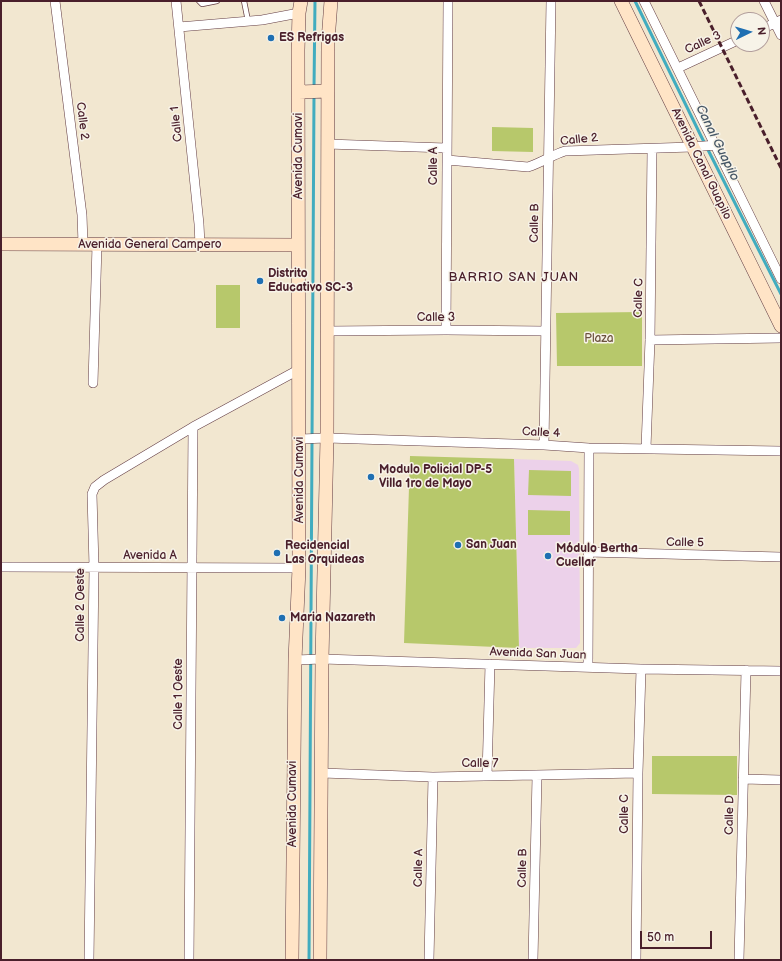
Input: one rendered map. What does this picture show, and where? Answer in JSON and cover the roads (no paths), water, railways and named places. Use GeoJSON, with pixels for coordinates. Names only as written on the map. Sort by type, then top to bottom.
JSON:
{"type":"FeatureCollection","features":[{"type":"Feature","properties":{"kind":"main road","name":"Avenida Cumavi"},"geometry":{"type":"LineString","coordinates":[[320,960],[320,804],[322,773],[318,659],[327,331],[327,144],[325,91],[331,1]]}},
{"type":"Feature","properties":{"kind":"main road","name":"Avenida Canal Guapilo"},"geometry":{"type":"LineString","coordinates":[[622,1],[781,326]]}},
{"type":"Feature","properties":{"kind":"main road","name":"Avenida Cumavi"},"geometry":{"type":"LineString","coordinates":[[292,960],[304,438],[300,369],[298,245],[303,92],[300,7]]}},
{"type":"Feature","properties":{"kind":"main road"},"geometry":{"type":"LineString","coordinates":[[303,92],[325,91]]}},
{"type":"Feature","properties":{"kind":"main road","name":"Avenida General Campero"},"geometry":{"type":"LineString","coordinates":[[1,244],[298,245]]}},
{"type":"Feature","properties":{"kind":"street","name":"Calle 2"},"geometry":{"type":"LineString","coordinates":[[55,1],[81,208],[90,244],[93,383]]}},
{"type":"Feature","properties":{"kind":"street","name":"Calle 1"},"geometry":{"type":"LineString","coordinates":[[176,1],[200,245]]}},
{"type":"Feature","properties":{"kind":"street","name":"Calle A"},"geometry":{"type":"LineString","coordinates":[[446,330],[448,1]]}},
{"type":"Feature","properties":{"kind":"street","name":"Calle B"},"geometry":{"type":"LineString","coordinates":[[544,445],[551,1]]}},
{"type":"Feature","properties":{"kind":"street","name":"Avenida Canal Guapilo"},"geometry":{"type":"LineString","coordinates":[[644,1],[781,279]]}},
{"type":"Feature","properties":{"kind":"street"},"geometry":{"type":"LineString","coordinates":[[764,1],[778,21],[781,35]]}},
{"type":"Feature","properties":{"kind":"street"},"geometry":{"type":"LineString","coordinates":[[179,27],[248,21],[300,7]]}},
{"type":"Feature","properties":{"kind":"street","name":"Calle 3"},"geometry":{"type":"LineString","coordinates":[[678,68],[730,44]]}},
{"type":"Feature","properties":{"kind":"street"},"geometry":{"type":"LineString","coordinates":[[327,144],[446,148]]}},
{"type":"Feature","properties":{"kind":"street","name":"Calle 2"},"geometry":{"type":"LineString","coordinates":[[447,160],[528,167],[565,151],[652,149],[714,145]]}},
{"type":"Feature","properties":{"kind":"street","name":"Calle C"},"geometry":{"type":"LineString","coordinates":[[646,448],[650,340],[652,149]]}},
{"type":"Feature","properties":{"kind":"street","name":"Calle 3"},"geometry":{"type":"LineString","coordinates":[[327,331],[546,331]]}},
{"type":"Feature","properties":{"kind":"street"},"geometry":{"type":"LineString","coordinates":[[650,340],[781,338]]}},
{"type":"Feature","properties":{"kind":"street","name":"Calle 2 Oeste"},"geometry":{"type":"LineString","coordinates":[[90,960],[94,567],[92,494],[95,487],[104,480],[193,427],[300,369]]}},
{"type":"Feature","properties":{"kind":"street","name":"Calle 1 Oeste"},"geometry":{"type":"LineString","coordinates":[[189,960],[193,427]]}},
{"type":"Feature","properties":{"kind":"street","name":"Calle 4"},"geometry":{"type":"LineString","coordinates":[[304,438],[544,445],[589,448],[781,451]]}},
{"type":"Feature","properties":{"kind":"street"},"geometry":{"type":"LineString","coordinates":[[588,667],[589,448]]}},
{"type":"Feature","properties":{"kind":"street","name":"Calle 5"},"geometry":{"type":"LineString","coordinates":[[588,552],[781,557]]}},
{"type":"Feature","properties":{"kind":"street","name":"Avenida A"},"geometry":{"type":"LineString","coordinates":[[1,567],[300,568]]}},
{"type":"Feature","properties":{"kind":"street","name":"Avenida San Juan"},"geometry":{"type":"LineString","coordinates":[[298,660],[318,659],[641,669],[781,671]]}},
{"type":"Feature","properties":{"kind":"street"},"geometry":{"type":"LineString","coordinates":[[487,776],[490,664]]}},
{"type":"Feature","properties":{"kind":"street","name":"Calle C"},"geometry":{"type":"LineString","coordinates":[[636,960],[641,669]]}},
{"type":"Feature","properties":{"kind":"street","name":"Calle D"},"geometry":{"type":"LineString","coordinates":[[740,960],[746,670]]}},
{"type":"Feature","properties":{"kind":"street","name":"Calle 7"},"geometry":{"type":"LineString","coordinates":[[322,773],[433,776],[638,774]]}},
{"type":"Feature","properties":{"kind":"street","name":"Calle A"},"geometry":{"type":"LineString","coordinates":[[429,960],[433,776]]}},
{"type":"Feature","properties":{"kind":"street","name":"Calle B"},"geometry":{"type":"LineString","coordinates":[[533,960],[537,776]]}},
{"type":"Feature","properties":{"kind":"street"},"geometry":{"type":"LineString","coordinates":[[743,779],[781,780]]}},
{"type":"Feature","properties":{"kind":"lane"},"geometry":{"type":"LineString","coordinates":[[199,1],[202,4],[217,1]]}},
{"type":"Feature","properties":{"kind":"lane"},"geometry":{"type":"LineString","coordinates":[[244,1],[248,21]]}},
{"type":"Feature","properties":{"kind":"waterway"},"geometry":{"type":"LineString","coordinates":[[314,89],[315,1]]}},
{"type":"Feature","properties":{"kind":"waterway","name":"Canal Guapilo"},"geometry":{"type":"LineString","coordinates":[[635,1],[781,294]]}},
{"type":"Feature","properties":{"kind":"waterway"},"geometry":{"type":"LineString","coordinates":[[309,960],[314,95]]}},
{"type":"Feature","properties":{"kind":"railway"},"geometry":{"type":"LineString","coordinates":[[699,1],[781,168]]}},
{"type":"Feature","properties":{"kind":"place","name":"ES Refrigas"},"geometry":{"type":"Point","coordinates":[271,38]}},
{"type":"Feature","properties":{"kind":"place","name":"Distrito Educativo SC-3"},"geometry":{"type":"Point","coordinates":[260,281]}},
{"type":"Feature","properties":{"kind":"place","name":"Modulo Policial DP-5 Villa 1ro de Mayo"},"geometry":{"type":"Point","coordinates":[371,477]}},
{"type":"Feature","properties":{"kind":"place","name":"San Juan"},"geometry":{"type":"Point","coordinates":[458,545]}},
{"type":"Feature","properties":{"kind":"place","name":"Recidencial Las Orquideas"},"geometry":{"type":"Point","coordinates":[277,553]}},
{"type":"Feature","properties":{"kind":"place","name":"Módulo Bertha Cuellar"},"geometry":{"type":"Point","coordinates":[548,556]}},
{"type":"Feature","properties":{"kind":"place","name":"Maria Nazareth"},"geometry":{"type":"Point","coordinates":[282,618]}},
{"type":"Feature","properties":{"kind":"district","name":"BARRIO SAN JUAN"},"geometry":{"type":"Point","coordinates":[514,278]}},
{"type":"Feature","properties":{"kind":"park label","name":"Plaza"},"geometry":{"type":"Point","coordinates":[599,339]}}]}
